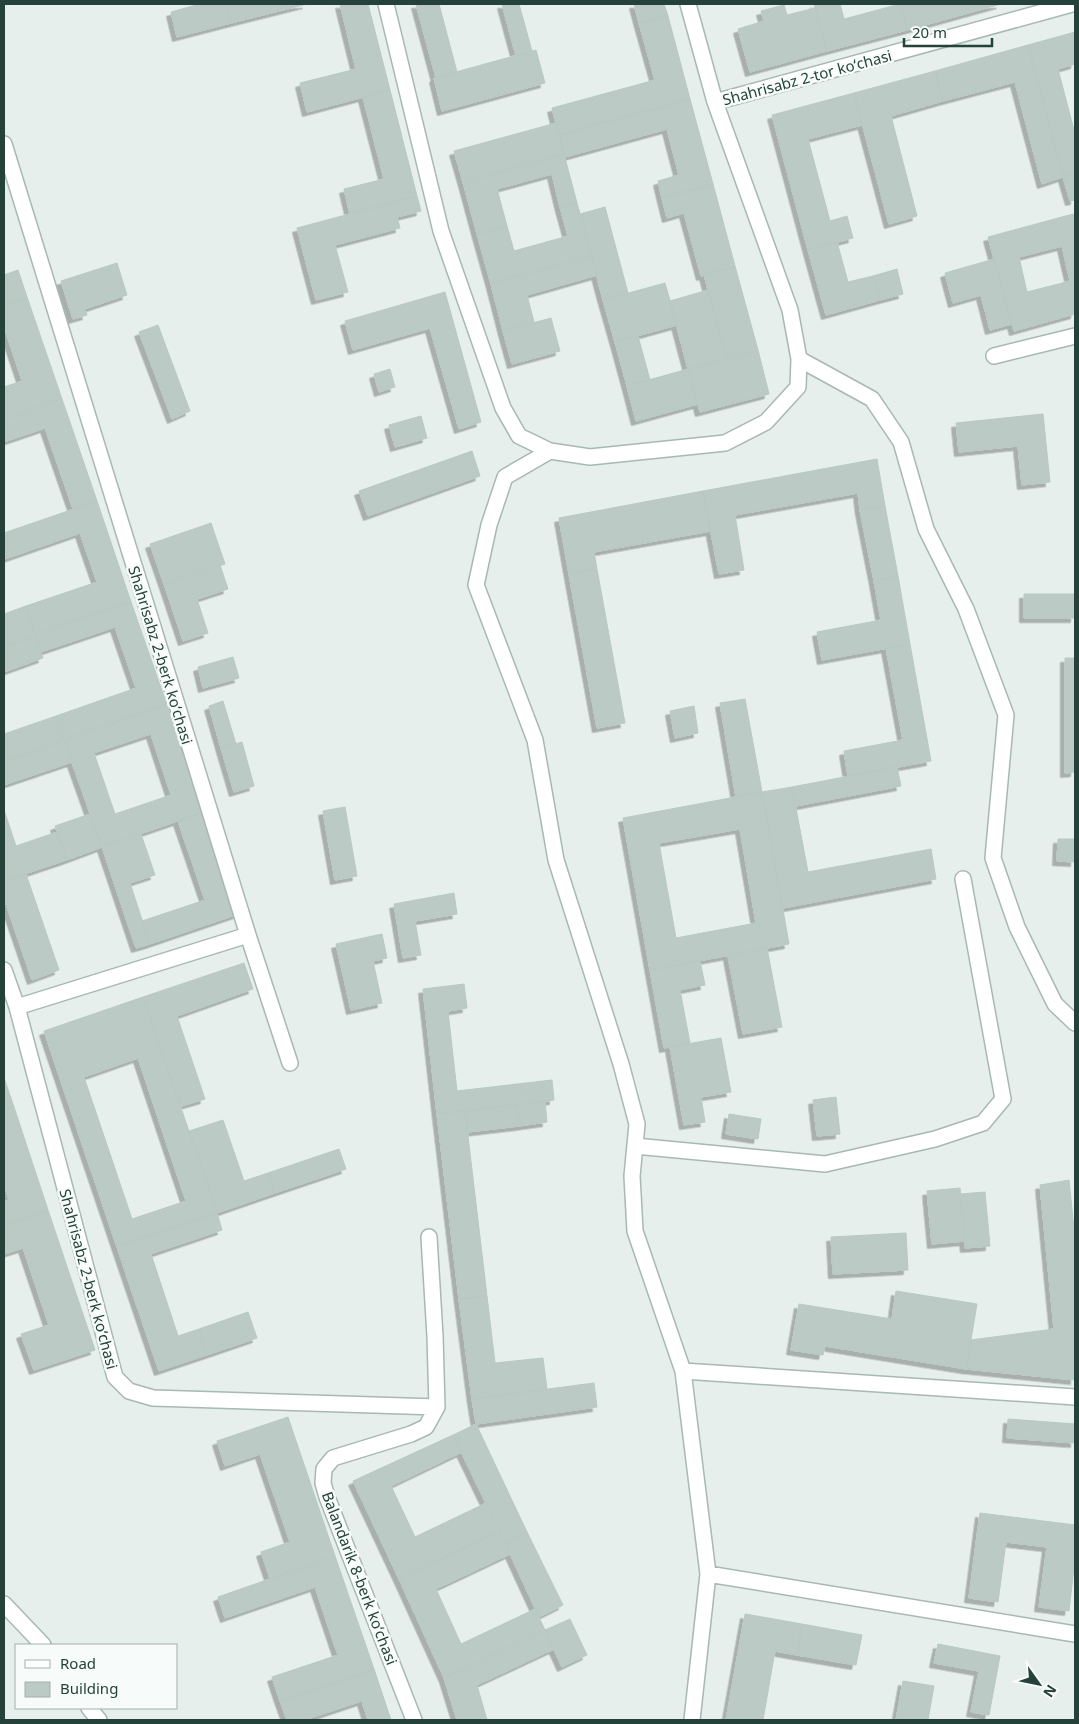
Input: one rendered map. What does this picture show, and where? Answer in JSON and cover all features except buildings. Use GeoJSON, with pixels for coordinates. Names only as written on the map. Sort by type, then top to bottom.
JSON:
{"type":"FeatureCollection","features":[{"type":"Feature","properties":{"kind":"street","name":"Shahrisabz 2-tor koʻchasi"},"geometry":{"type":"LineString","coordinates":[[386,4],[441,231],[503,408],[520,436],[550,451],[590,457],[725,443],[766,422],[798,387],[799,359],[790,310],[715,102],[688,4]]}},
{"type":"Feature","properties":{"kind":"street","name":"Shahrisabz 2-tor koʻchasi"},"geometry":{"type":"LineString","coordinates":[[715,102],[1072,4]]}},
{"type":"Feature","properties":{"kind":"street","name":"Shahrisabz 2-berk koʻchasi"},"geometry":{"type":"LineString","coordinates":[[4,144],[248,935],[290,1063]]}},
{"type":"Feature","properties":{"kind":"street"},"geometry":{"type":"LineString","coordinates":[[994,356],[1075,336]]}},
{"type":"Feature","properties":{"kind":"street"},"geometry":{"type":"LineString","coordinates":[[799,359],[872,399],[901,442],[926,529],[966,609],[1006,715],[993,858],[1017,928],[1055,1004],[1075,1023]]}},
{"type":"Feature","properties":{"kind":"street"},"geometry":{"type":"LineString","coordinates":[[550,451],[506,477],[488,525],[476,585],[535,740],[556,860],[623,1073],[637,1124],[632,1176],[635,1232],[683,1371],[708,1574],[692,1720]]}},
{"type":"Feature","properties":{"kind":"street"},"geometry":{"type":"LineString","coordinates":[[635,1146],[825,1164],[935,1139],[983,1123],[1003,1098],[963,879]]}},
{"type":"Feature","properties":{"kind":"street"},"geometry":{"type":"LineString","coordinates":[[17,1007],[248,935]]}},
{"type":"Feature","properties":{"kind":"street","name":"Shahrisabz 2-berk koʻchasi"},"geometry":{"type":"LineString","coordinates":[[4,970],[17,1007],[115,1377],[130,1391],[152,1398],[437,1407]]}},
{"type":"Feature","properties":{"kind":"street"},"geometry":{"type":"LineString","coordinates":[[429,1237],[437,1407]]}},
{"type":"Feature","properties":{"kind":"street"},"geometry":{"type":"LineString","coordinates":[[683,1371],[1075,1397]]}},
{"type":"Feature","properties":{"kind":"street","name":"Balandarik 8-berk koʻchasi"},"geometry":{"type":"LineString","coordinates":[[414,1720],[327,1497],[323,1482],[324,1469],[333,1458],[411,1434],[426,1427],[437,1407]]}},
{"type":"Feature","properties":{"kind":"street"},"geometry":{"type":"LineString","coordinates":[[708,1574],[1075,1634]]}},
{"type":"Feature","properties":{"kind":"street"},"geometry":{"type":"LineString","coordinates":[[4,1604],[42,1644]]}},
{"type":"Feature","properties":{"kind":"street"},"geometry":{"type":"LineString","coordinates":[[91,1709],[99,1720]]}}]}
